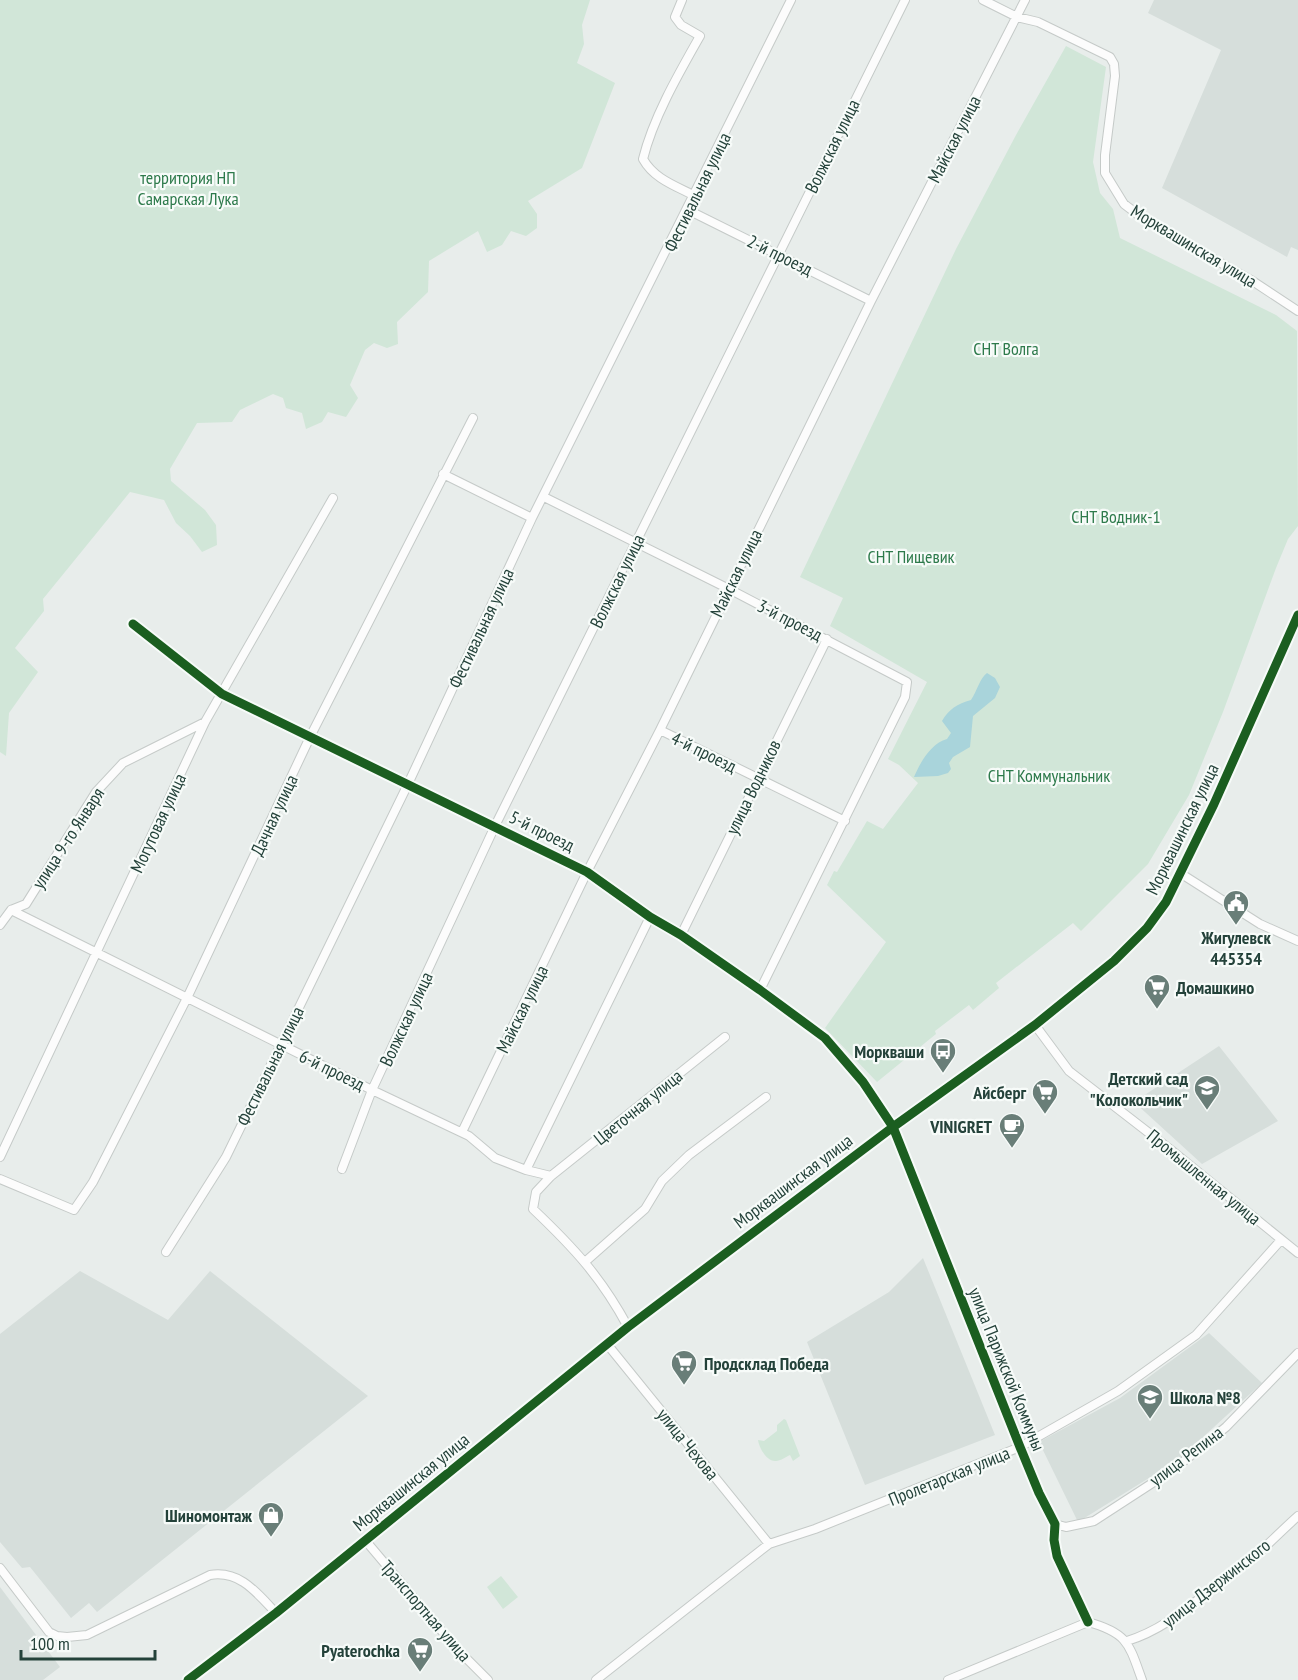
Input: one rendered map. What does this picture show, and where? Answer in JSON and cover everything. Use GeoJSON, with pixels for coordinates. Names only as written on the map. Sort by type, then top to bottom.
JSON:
{"type":"FeatureCollection","features":[{"type":"Feature","properties":{"kind":"street"},"geometry":{"type":"LineString","coordinates":[[682,0],[675,17],[681,26],[699,36],[664,106],[643,159],[648,169],[659,178],[695,195]]}},
{"type":"Feature","properties":{"kind":"street","name":"Фестивальная улица"},"geometry":{"type":"LineString","coordinates":[[166,1252],[226,1157],[408,784],[532,518],[791,0]]}},
{"type":"Feature","properties":{"kind":"street","name":"Волжская улица"},"geometry":{"type":"LineString","coordinates":[[342,1169],[372,1090],[495,826],[905,0]]}},
{"type":"Feature","properties":{"kind":"street"},"geometry":{"type":"LineString","coordinates":[[982,0],[1017,17]]}},
{"type":"Feature","properties":{"kind":"street","name":"Майская улица"},"geometry":{"type":"LineString","coordinates":[[462,1132],[587,872],[660,730],[871,301],[1025,0]]}},
{"type":"Feature","properties":{"kind":"street","name":"Морквашинская улица"},"geometry":{"type":"LineString","coordinates":[[1017,17],[1038,22],[1110,57],[1114,64],[1115,76],[1105,154],[1105,173],[1124,204],[1146,220],[1251,280],[1298,311]]}},
{"type":"Feature","properties":{"kind":"street","name":"2-й проезд"},"geometry":{"type":"LineString","coordinates":[[688,210],[871,301]]}},
{"type":"Feature","properties":{"kind":"street","name":"Дачная улица"},"geometry":{"type":"LineString","coordinates":[[0,1179],[74,1210],[93,1182],[187,998],[310,738],[473,418]]}},
{"type":"Feature","properties":{"kind":"street"},"geometry":{"type":"LineString","coordinates":[[443,474],[532,518]]}},
{"type":"Feature","properties":{"kind":"street","name":"3-й проезд"},"geometry":{"type":"LineString","coordinates":[[544,497],[729,589],[907,682],[905,697],[844,821]]}},
{"type":"Feature","properties":{"kind":"street","name":"Могутовая улица"},"geometry":{"type":"LineString","coordinates":[[0,1157],[205,722],[333,498]]}},
{"type":"Feature","properties":{"kind":"street","name":"Морквашинская улица"},"geometry":{"type":"LineString","coordinates":[[188,1680],[276,1613],[628,1327],[893,1127],[1035,1025],[1114,961],[1148,928],[1166,902],[1214,804],[1298,615]]}},
{"type":"Feature","properties":{"kind":"street","name":"5-й проезд"},"geometry":{"type":"LineString","coordinates":[[133,624],[222,694],[587,872],[760,990],[825,1038],[863,1082],[893,1127]]}},
{"type":"Feature","properties":{"kind":"street","name":"улица Водников"},"geometry":{"type":"LineString","coordinates":[[681,935],[827,639]]}},
{"type":"Feature","properties":{"kind":"street","name":"улица 9-го Января"},"geometry":{"type":"LineString","coordinates":[[0,925],[11,910],[26,904],[96,792],[123,763],[205,722]]}},
{"type":"Feature","properties":{"kind":"street","name":"4-й проезд"},"geometry":{"type":"LineString","coordinates":[[660,730],[844,821]]}},
{"type":"Feature","properties":{"kind":"street"},"geometry":{"type":"LineString","coordinates":[[760,990],[844,821]]}},
{"type":"Feature","properties":{"kind":"street"},"geometry":{"type":"LineString","coordinates":[[1180,873],[1260,924],[1298,941]]}},
{"type":"Feature","properties":{"kind":"street","name":"6-й проезд"},"geometry":{"type":"LineString","coordinates":[[11,910],[372,1090],[462,1132],[495,1158],[526,1170],[551,1176]]}},
{"type":"Feature","properties":{"kind":"street"},"geometry":{"type":"LineString","coordinates":[[526,1170],[650,917]]}},
{"type":"Feature","properties":{"kind":"street","name":"Промышленная улица"},"geometry":{"type":"LineString","coordinates":[[1035,1025],[1069,1071],[1298,1253]]}},
{"type":"Feature","properties":{"kind":"street","name":"Цветочная улица"},"geometry":{"type":"LineString","coordinates":[[551,1176],[725,1037]]}},
{"type":"Feature","properties":{"kind":"street"},"geometry":{"type":"LineString","coordinates":[[586,1261],[645,1209],[662,1181],[689,1155],[766,1097]]}},
{"type":"Feature","properties":{"kind":"street","name":"улица Парижской Коммуны"},"geometry":{"type":"LineString","coordinates":[[893,1127],[1020,1448],[1055,1524],[1054,1540],[1057,1556],[1088,1622]]}},
{"type":"Feature","properties":{"kind":"street"},"geometry":{"type":"LineString","coordinates":[[551,1176],[536,1192],[533,1209],[586,1261],[614,1301],[628,1327]]}},
{"type":"Feature","properties":{"kind":"street","name":"Пролетарская улица"},"geometry":{"type":"LineString","coordinates":[[596,1680],[769,1544],[815,1529],[1020,1448],[1118,1391],[1196,1335],[1281,1240]]}},
{"type":"Feature","properties":{"kind":"street","name":"улица Чехова"},"geometry":{"type":"LineString","coordinates":[[607,1344],[769,1544]]}},
{"type":"Feature","properties":{"kind":"street","name":"улица Репина"},"geometry":{"type":"LineString","coordinates":[[1055,1524],[1066,1527],[1095,1521],[1174,1469],[1226,1427],[1298,1353]]}},
{"type":"Feature","properties":{"kind":"street","name":"улица Дзержинского"},"geometry":{"type":"LineString","coordinates":[[1127,1641],[1147,1635],[1180,1615],[1247,1563],[1298,1516]]}},
{"type":"Feature","properties":{"kind":"street","name":"Транспортная улица"},"geometry":{"type":"LineString","coordinates":[[365,1540],[457,1649],[488,1680]]}},
{"type":"Feature","properties":{"kind":"street"},"geometry":{"type":"LineString","coordinates":[[0,1568],[38,1619],[49,1632],[57,1636],[87,1635],[210,1575],[222,1573],[242,1580],[276,1613]]}},
{"type":"Feature","properties":{"kind":"street"},"geometry":{"type":"LineString","coordinates":[[948,1680],[1088,1622],[1113,1631],[1127,1641],[1133,1651],[1142,1680]]}},
{"type":"Feature","properties":{"kind":"shaded area"},"geometry":{"type":"Polygon","coordinates":[[[1154,0],[1298,0],[1298,250],[1291,247],[1287,257],[1162,188],[1221,50],[1148,13],[1154,0]]]}},
{"type":"Feature","properties":{"kind":"shaded area","name":"Детский сад \"Колокольчик\""},"geometry":{"type":"Polygon","coordinates":[[[1219,1046],[1278,1121],[1202,1164],[1134,1102],[1219,1046]]]}},
{"type":"Feature","properties":{"kind":"shaded area"},"geometry":{"type":"Polygon","coordinates":[[[923,1258],[995,1435],[865,1485],[807,1342],[889,1292],[923,1258]]]}},
{"type":"Feature","properties":{"kind":"shaded area"},"geometry":{"type":"Polygon","coordinates":[[[80,1271],[168,1320],[210,1271],[368,1396],[97,1612],[89,1603],[71,1618],[30,1567],[22,1568],[0,1542],[0,1334],[80,1271]]]}},
{"type":"Feature","properties":{"kind":"shaded area","name":"Школа №8"},"geometry":{"type":"Polygon","coordinates":[[[1209,1333],[1262,1383],[1178,1460],[1078,1522],[1039,1442],[1120,1398],[1209,1333]]]}},
{"type":"Feature","properties":{"kind":"shaded area"},"geometry":{"type":"Polygon","coordinates":[[[0,1587],[60,1667],[43,1680],[0,1680],[0,1587]]]}},
{"type":"Feature","properties":{"kind":"green space","name":"территория НП Самарская Лука"},"geometry":{"type":"Polygon","coordinates":[[[0,0],[590,0],[582,25],[584,44],[577,63],[615,83],[582,168],[528,201],[537,214],[537,228],[526,236],[511,231],[502,245],[487,252],[478,231],[429,261],[428,292],[397,322],[398,344],[387,348],[374,343],[365,350],[350,385],[358,398],[346,417],[328,412],[322,422],[306,429],[302,413],[286,408],[283,398],[273,394],[240,410],[232,422],[197,423],[170,469],[171,481],[205,510],[216,525],[217,545],[202,552],[176,523],[164,500],[130,492],[43,599],[44,611],[15,648],[38,672],[9,713],[6,756],[0,752],[0,0]]]}},
{"type":"Feature","properties":{"kind":"green space"},"geometry":{"type":"Polygon","coordinates":[[[1066,46],[1106,67],[1093,162],[1100,193],[1113,209],[1120,238],[1276,315],[1297,331],[1298,526],[1288,539],[1276,568],[1223,712],[1189,795],[1148,864],[1081,931],[1073,923],[996,983],[999,988],[973,1010],[969,1005],[935,1031],[936,1034],[877,1082],[825,1028],[886,942],[827,885],[867,821],[883,829],[918,783],[899,765],[888,759],[927,682],[830,626],[843,598],[800,577],[956,249],[1066,46]]]}},
{"type":"Feature","properties":{"kind":"green space"},"geometry":{"type":"Polygon","coordinates":[[[784,1419],[800,1456],[793,1461],[790,1455],[773,1461],[764,1454],[758,1440],[764,1441],[777,1431],[777,1425],[784,1419]]]}},
{"type":"Feature","properties":{"kind":"green space"},"geometry":{"type":"Polygon","coordinates":[[[501,1576],[518,1597],[503,1609],[487,1587],[501,1576]]]}},
{"type":"Feature","properties":{"kind":"water"},"geometry":{"type":"Polygon","coordinates":[[[987,673],[995,678],[1000,687],[995,698],[973,716],[970,747],[953,757],[949,763],[951,769],[948,773],[938,776],[914,777],[927,754],[941,741],[947,739],[951,733],[942,721],[954,708],[971,700],[987,673]]]}},
{"type":"Feature","properties":{"kind":"cycle path"},"geometry":{"type":"LineString","coordinates":[[188,1680],[276,1613],[628,1327],[893,1127],[1035,1025],[1114,961],[1147,928],[1166,902],[1214,804],[1298,615]]}},
{"type":"Feature","properties":{"kind":"cycle path"},"geometry":{"type":"LineString","coordinates":[[133,624],[222,694],[587,872],[760,990],[825,1038],[863,1082],[893,1127],[1020,1447],[1055,1524],[1054,1540],[1057,1556],[1088,1622]]}},
{"type":"Feature","properties":{"kind":"place","name":"Жигулевск 445354"},"geometry":{"type":"Point","coordinates":[1236,926]}},
{"type":"Feature","properties":{"kind":"place","name":"Домашкино"},"geometry":{"type":"Point","coordinates":[1157,1010]}},
{"type":"Feature","properties":{"kind":"place","name":"Моркваши"},"geometry":{"type":"Point","coordinates":[943,1074]}},
{"type":"Feature","properties":{"kind":"place","name":"Детский сад \"Колокольчик\""},"geometry":{"type":"Point","coordinates":[1207,1111]}},
{"type":"Feature","properties":{"kind":"place","name":"Айсберг"},"geometry":{"type":"Point","coordinates":[1045,1115]}},
{"type":"Feature","properties":{"kind":"place","name":"VINIGRET"},"geometry":{"type":"Point","coordinates":[1012,1149]}},
{"type":"Feature","properties":{"kind":"place","name":"Продсклад Победа"},"geometry":{"type":"Point","coordinates":[684,1386]}},
{"type":"Feature","properties":{"kind":"place","name":"Школа №8"},"geometry":{"type":"Point","coordinates":[1150,1420]}},
{"type":"Feature","properties":{"kind":"place","name":"Шиномонтаж"},"geometry":{"type":"Point","coordinates":[271,1538]}},
{"type":"Feature","properties":{"kind":"place","name":"Pyaterochka"},"geometry":{"type":"Point","coordinates":[420,1673]}},
{"type":"Feature","properties":{"kind":"park label","name":"СНТ Волга"},"geometry":{"type":"Point","coordinates":[1006,348]}},
{"type":"Feature","properties":{"kind":"park label","name":"СНТ Водник-1"},"geometry":{"type":"Point","coordinates":[1116,516]}},
{"type":"Feature","properties":{"kind":"park label","name":"СНТ Пищевик"},"geometry":{"type":"Point","coordinates":[911,556]}},
{"type":"Feature","properties":{"kind":"park label","name":"СНТ Коммунальник"},"geometry":{"type":"Point","coordinates":[1049,775]}}]}
